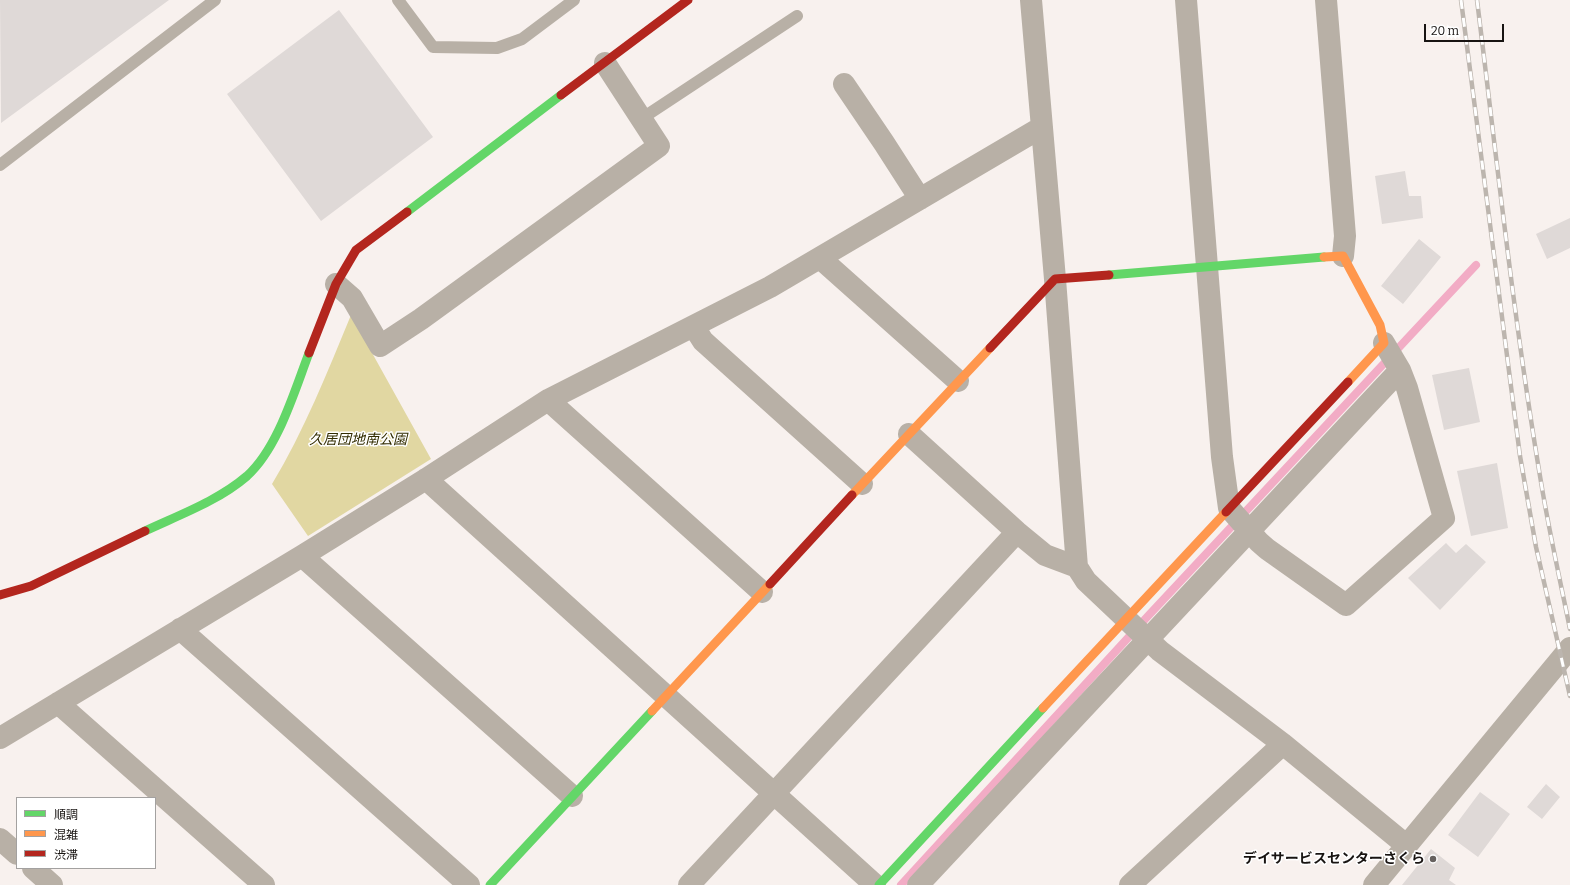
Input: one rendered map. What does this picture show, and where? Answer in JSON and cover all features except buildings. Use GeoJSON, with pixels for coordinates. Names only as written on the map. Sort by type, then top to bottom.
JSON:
{"type":"FeatureCollection","features":[{"type":"Feature","properties":{"kind":"street"},"geometry":{"type":"LineString","coordinates":[[0,596],[31,586],[212,499],[250,473],[267,451],[278,432],[336,284],[356,250],[688,0]]}},
{"type":"Feature","properties":{"kind":"street"},"geometry":{"type":"LineString","coordinates":[[1031,0],[1055,279],[1077,567],[1086,581],[1160,651],[1283,744],[1406,846]]}},
{"type":"Feature","properties":{"kind":"street"},"geometry":{"type":"LineString","coordinates":[[1186,0],[1222,457],[1239,520],[1267,549],[1346,605],[1444,518],[1407,388],[1380,326],[1343,256],[1345,236],[1326,0]]}},
{"type":"Feature","properties":{"kind":"street"},"geometry":{"type":"LineString","coordinates":[[336,284],[352,298],[380,346],[421,319],[659,146],[605,63]]}},
{"type":"Feature","properties":{"kind":"street"},"geometry":{"type":"LineString","coordinates":[[844,84],[920,199]]}},
{"type":"Feature","properties":{"kind":"street"},"geometry":{"type":"LineString","coordinates":[[0,738],[302,556],[426,479],[548,400],[770,287],[1042,127]]}},
{"type":"Feature","properties":{"kind":"street"},"geometry":{"type":"LineString","coordinates":[[490,885],[664,696],[1055,279],[1343,256]]}},
{"type":"Feature","properties":{"kind":"street"},"geometry":{"type":"LineString","coordinates":[[820,258],[958,382]]}},
{"type":"Feature","properties":{"kind":"street"},"geometry":{"type":"LineString","coordinates":[[694,326],[703,341],[862,484]]}},
{"type":"Feature","properties":{"kind":"street"},"geometry":{"type":"LineString","coordinates":[[918,885],[1137,630],[1392,356]]}},
{"type":"Feature","properties":{"kind":"street"},"geometry":{"type":"LineString","coordinates":[[879,885],[1137,630],[1392,356]]}},
{"type":"Feature","properties":{"kind":"street"},"geometry":{"type":"LineString","coordinates":[[548,400],[762,592]]}},
{"type":"Feature","properties":{"kind":"street"},"geometry":{"type":"LineString","coordinates":[[909,434],[1017,532],[1045,555],[1077,567]]}},
{"type":"Feature","properties":{"kind":"street"},"geometry":{"type":"LineString","coordinates":[[426,479],[664,696],[875,885]]}},
{"type":"Feature","properties":{"kind":"street"},"geometry":{"type":"LineString","coordinates":[[689,885],[1017,532]]}},
{"type":"Feature","properties":{"kind":"street"},"geometry":{"type":"LineString","coordinates":[[302,556],[572,796]]}},
{"type":"Feature","properties":{"kind":"street"},"geometry":{"type":"LineString","coordinates":[[180,629],[469,885]]}},
{"type":"Feature","properties":{"kind":"street"},"geometry":{"type":"LineString","coordinates":[[1374,885],[1570,648]]}},
{"type":"Feature","properties":{"kind":"street"},"geometry":{"type":"LineString","coordinates":[[58,703],[264,885]]}},
{"type":"Feature","properties":{"kind":"street"},"geometry":{"type":"LineString","coordinates":[[1130,885],[1283,744]]}},
{"type":"Feature","properties":{"kind":"street"},"geometry":{"type":"LineString","coordinates":[[0,839],[16,853]]}},
{"type":"Feature","properties":{"kind":"lane"},"geometry":{"type":"LineString","coordinates":[[0,165],[215,0]]}},
{"type":"Feature","properties":{"kind":"lane"},"geometry":{"type":"LineString","coordinates":[[398,0],[433,47],[497,48],[522,39],[574,0]]}},
{"type":"Feature","properties":{"kind":"lane"},"geometry":{"type":"LineString","coordinates":[[641,119],[797,16]]}},
{"type":"Feature","properties":{"kind":"green space","name":"久居団地南公園"},"geometry":{"type":"Polygon","coordinates":[[[351,315],[431,459],[308,536],[272,484],[305,423],[351,315]]]}},
{"type":"Feature","properties":{"kind":"waterway"},"geometry":{"type":"LineString","coordinates":[[901,885],[1148,616],[1476,265]]}},
{"type":"Feature","properties":{"kind":"railway"},"geometry":{"type":"LineString","coordinates":[[1461,0],[1520,456],[1536,547],[1570,696]]}},
{"type":"Feature","properties":{"kind":"railway"},"geometry":{"type":"LineString","coordinates":[[1477,0],[1522,362],[1544,500],[1570,629]]}},
{"type":"Feature","properties":{"kind":"traffic: fast"},"geometry":{"type":"LineString","coordinates":[[407,212],[561,95]]}},
{"type":"Feature","properties":{"kind":"traffic: fast"},"geometry":{"type":"LineString","coordinates":[[1109,275],[1324,257]]}},
{"type":"Feature","properties":{"kind":"traffic: fast"},"geometry":{"type":"LineString","coordinates":[[145,531],[198,507],[224,493],[247,476],[268,450],[276,435],[291,402],[309,353]]}},
{"type":"Feature","properties":{"kind":"traffic: fast"},"geometry":{"type":"LineString","coordinates":[[879,885],[1043,708]]}},
{"type":"Feature","properties":{"kind":"traffic: fast"},"geometry":{"type":"LineString","coordinates":[[490,885],[652,711]]}},
{"type":"Feature","properties":{"kind":"traffic: slow"},"geometry":{"type":"LineString","coordinates":[[1324,257],[1343,256],[1380,325],[1384,343],[1348,382]]}},
{"type":"Feature","properties":{"kind":"traffic: slow"},"geometry":{"type":"LineString","coordinates":[[852,495],[990,348]]}},
{"type":"Feature","properties":{"kind":"traffic: slow"},"geometry":{"type":"LineString","coordinates":[[1043,708],[1226,512]]}},
{"type":"Feature","properties":{"kind":"traffic: slow"},"geometry":{"type":"LineString","coordinates":[[652,711],[770,584]]}},
{"type":"Feature","properties":{"kind":"traffic: jam"},"geometry":{"type":"LineString","coordinates":[[561,95],[688,0]]}},
{"type":"Feature","properties":{"kind":"traffic: jam"},"geometry":{"type":"LineString","coordinates":[[309,353],[336,284],[356,250],[407,212]]}},
{"type":"Feature","properties":{"kind":"traffic: jam"},"geometry":{"type":"LineString","coordinates":[[990,348],[1055,279],[1109,275]]}},
{"type":"Feature","properties":{"kind":"traffic: jam"},"geometry":{"type":"LineString","coordinates":[[1226,512],[1348,382]]}},
{"type":"Feature","properties":{"kind":"traffic: jam"},"geometry":{"type":"LineString","coordinates":[[770,584],[852,495]]}},
{"type":"Feature","properties":{"kind":"traffic: jam"},"geometry":{"type":"LineString","coordinates":[[0,595],[31,586],[145,531]]}},
{"type":"Feature","properties":{"kind":"place","name":"デイサービスセンターさくら"},"geometry":{"type":"Point","coordinates":[1433,859]}}]}
